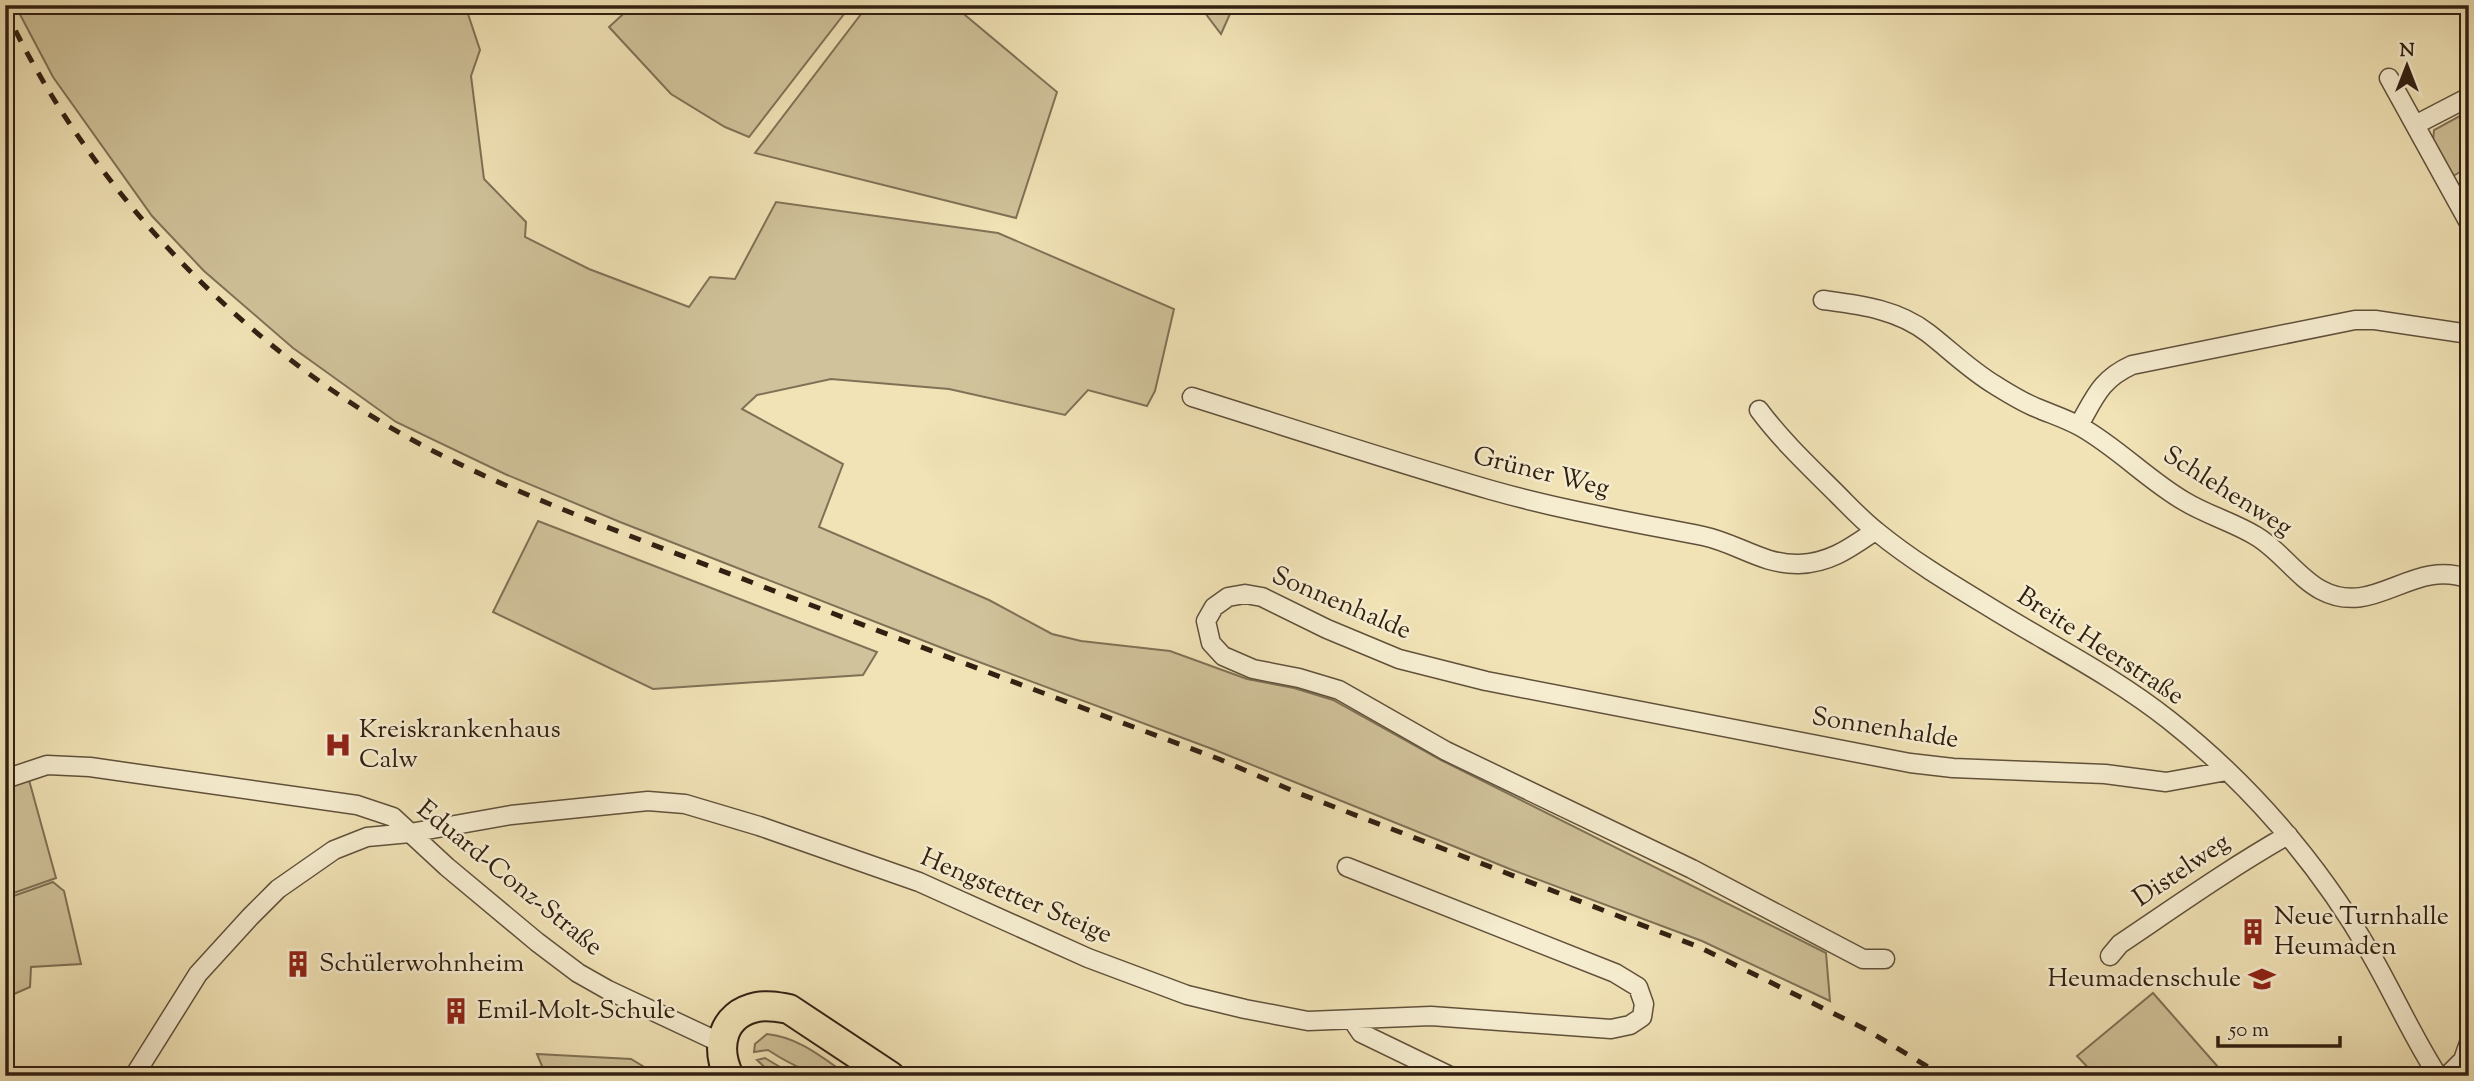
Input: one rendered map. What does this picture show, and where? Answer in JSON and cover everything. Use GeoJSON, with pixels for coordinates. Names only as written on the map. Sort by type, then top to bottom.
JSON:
{"type":"FeatureCollection","features":[{"type":"Feature","properties":{"kind":"main road"},"geometry":{"type":"LineString","coordinates":[[729,1076],[721,1054],[721,1043],[728,1025],[740,1014],[755,1007],[771,1006],[789,1009],[890,1076]]}},
{"type":"Feature","properties":{"kind":"street"},"geometry":{"type":"LineString","coordinates":[[2389,78],[2469,223]]}},
{"type":"Feature","properties":{"kind":"street"},"geometry":{"type":"LineString","coordinates":[[2415,125],[2469,97]]}},
{"type":"Feature","properties":{"kind":"street","name":"Schlehenweg"},"geometry":{"type":"LineString","coordinates":[[1823,300],[1881,309],[1905,319],[1994,385],[2035,407],[2079,425],[2185,502],[2222,517],[2258,537],[2320,590],[2344,598],[2366,597],[2428,574],[2456,574],[2469,579]]}},
{"type":"Feature","properties":{"kind":"street"},"geometry":{"type":"LineString","coordinates":[[2079,425],[2100,387],[2115,373],[2132,365],[2355,320],[2375,320],[2469,334]]}},
{"type":"Feature","properties":{"kind":"street","name":"Grüner Weg"},"geometry":{"type":"LineString","coordinates":[[1192,397],[1492,490],[1588,514],[1708,537],[1765,560],[1796,564],[1820,563],[1840,555],[1875,531]]}},
{"type":"Feature","properties":{"kind":"street","name":"Breite Heerstraße"},"geometry":{"type":"LineString","coordinates":[[1759,410],[1782,440],[1875,531],[1917,562],[1986,606],[2139,697],[2172,722],[2227,771],[2288,835],[2316,870],[2370,953],[2419,1046],[2438,1076]]}},
{"type":"Feature","properties":{"kind":"street","name":"Sonnenhalde"},"geometry":{"type":"LineString","coordinates":[[1885,959],[1863,959],[1692,869],[1446,751],[1339,691],[1299,678],[1253,669],[1223,656],[1211,643],[1206,621],[1214,607],[1227,597],[1245,594],[1262,597],[1327,629],[1399,659],[1486,681],[1910,763],[1953,768],[2105,775],[2166,782],[2227,771]]}},
{"type":"Feature","properties":{"kind":"street","name":"Eduard-Conz-Straße"},"geometry":{"type":"LineString","coordinates":[[5,779],[47,765],[90,766],[357,805],[393,817],[537,942],[578,973],[721,1043]]}},
{"type":"Feature","properties":{"kind":"street","name":"Hengstetter Steige"},"geometry":{"type":"LineString","coordinates":[[134,1076],[198,974],[278,889],[334,850],[367,837],[410,833],[511,815],[648,801],[685,804],[919,882],[1087,958],[1187,995],[1308,1021],[1431,1016],[1611,1029],[1630,1026],[1642,1017],[1644,1004],[1639,987],[1615,973],[1348,867]]}},
{"type":"Feature","properties":{"kind":"street","name":"Distelweg"},"geometry":{"type":"LineString","coordinates":[[2110,956],[2120,944],[2247,859],[2288,835]]}},
{"type":"Feature","properties":{"kind":"street"},"geometry":{"type":"LineString","coordinates":[[1353,1021],[1361,1033],[1450,1076]]}},
{"type":"Feature","properties":{"kind":"street"},"geometry":{"type":"LineString","coordinates":[[2447,1076],[2463,1060],[2469,1043]]}},
{"type":"Feature","properties":{"kind":"shaded area"},"geometry":{"type":"Polygon","coordinates":[[[15,5],[465,5],[480,50],[471,76],[484,179],[526,222],[525,237],[589,269],[689,307],[710,277],[735,279],[776,202],[998,233],[1174,309],[1155,391],[1147,406],[1088,390],[1065,415],[949,389],[831,379],[757,395],[742,409],[843,464],[819,527],[989,600],[1052,634],[1081,641],[1170,651],[1247,679],[1294,688],[1333,700],[1441,760],[1826,953],[1830,1001],[1702,941],[1510,869],[1215,750],[955,653],[620,522],[505,474],[396,422],[293,348],[204,271],[152,216],[53,77],[15,5]]]}},
{"type":"Feature","properties":{"kind":"shaded area"},"geometry":{"type":"Polygon","coordinates":[[[633,5],[851,5],[749,137],[725,127],[671,94],[609,27],[633,5]]]}},
{"type":"Feature","properties":{"kind":"shaded area"},"geometry":{"type":"Polygon","coordinates":[[[868,5],[953,5],[1057,92],[1016,218],[755,153],[868,5]]]}},
{"type":"Feature","properties":{"kind":"shaded area"},"geometry":{"type":"Polygon","coordinates":[[[1199,5],[1234,5],[1221,34],[1199,5]]]}},
{"type":"Feature","properties":{"kind":"shaded area"},"geometry":{"type":"Polygon","coordinates":[[[2469,111],[2469,167],[2453,176],[2433,141],[2434,130],[2469,111]]]}},
{"type":"Feature","properties":{"kind":"shaded area"},"geometry":{"type":"Polygon","coordinates":[[[538,521],[877,652],[863,675],[653,689],[493,612],[538,521]]]}},
{"type":"Feature","properties":{"kind":"shaded area"},"geometry":{"type":"Polygon","coordinates":[[[29,780],[56,878],[5,896],[5,787],[29,780]]]}},
{"type":"Feature","properties":{"kind":"shaded area"},"geometry":{"type":"Polygon","coordinates":[[[53,882],[64,891],[81,964],[31,967],[30,987],[5,998],[5,899],[53,882]]]}},
{"type":"Feature","properties":{"kind":"shaded area"},"geometry":{"type":"Polygon","coordinates":[[[2153,993],[2226,1076],[2096,1076],[2077,1056],[2153,993]]]}},
{"type":"Feature","properties":{"kind":"shaded area"},"geometry":{"type":"Polygon","coordinates":[[[767,1034],[797,1043],[842,1071],[833,1074],[813,1072],[768,1050],[754,1052],[755,1044],[767,1034]]]}},
{"type":"Feature","properties":{"kind":"shaded area"},"geometry":{"type":"Polygon","coordinates":[[[537,1054],[631,1059],[659,1076],[546,1076],[537,1054]]]}},
{"type":"Feature","properties":{"kind":"shaded area"},"geometry":{"type":"Polygon","coordinates":[[[765,1058],[795,1076],[774,1076],[757,1060],[765,1058]]]}},
{"type":"Feature","properties":{"kind":"railway"},"geometry":{"type":"LineString","coordinates":[[5,9],[41,78],[83,143],[131,206],[184,265],[241,320],[303,369],[368,414],[435,452],[513,489],[594,522],[1219,759],[1298,793],[1699,947],[1867,1030],[1943,1076]]}},
{"type":"Feature","properties":{"kind":"place","name":"Kreiskrankenhaus Calw"},"geometry":{"type":"Point","coordinates":[338,745]}},
{"type":"Feature","properties":{"kind":"place","name":"Neue Turnhalle Heumaden"},"geometry":{"type":"Point","coordinates":[2253,932]}},
{"type":"Feature","properties":{"kind":"place","name":"Schülerwohnheim"},"geometry":{"type":"Point","coordinates":[298,964]}},
{"type":"Feature","properties":{"kind":"place","name":"Heumadenschule"},"geometry":{"type":"Point","coordinates":[2262,979]}},
{"type":"Feature","properties":{"kind":"place","name":"Emil-Molt-Schule"},"geometry":{"type":"Point","coordinates":[456,1011]}}]}
